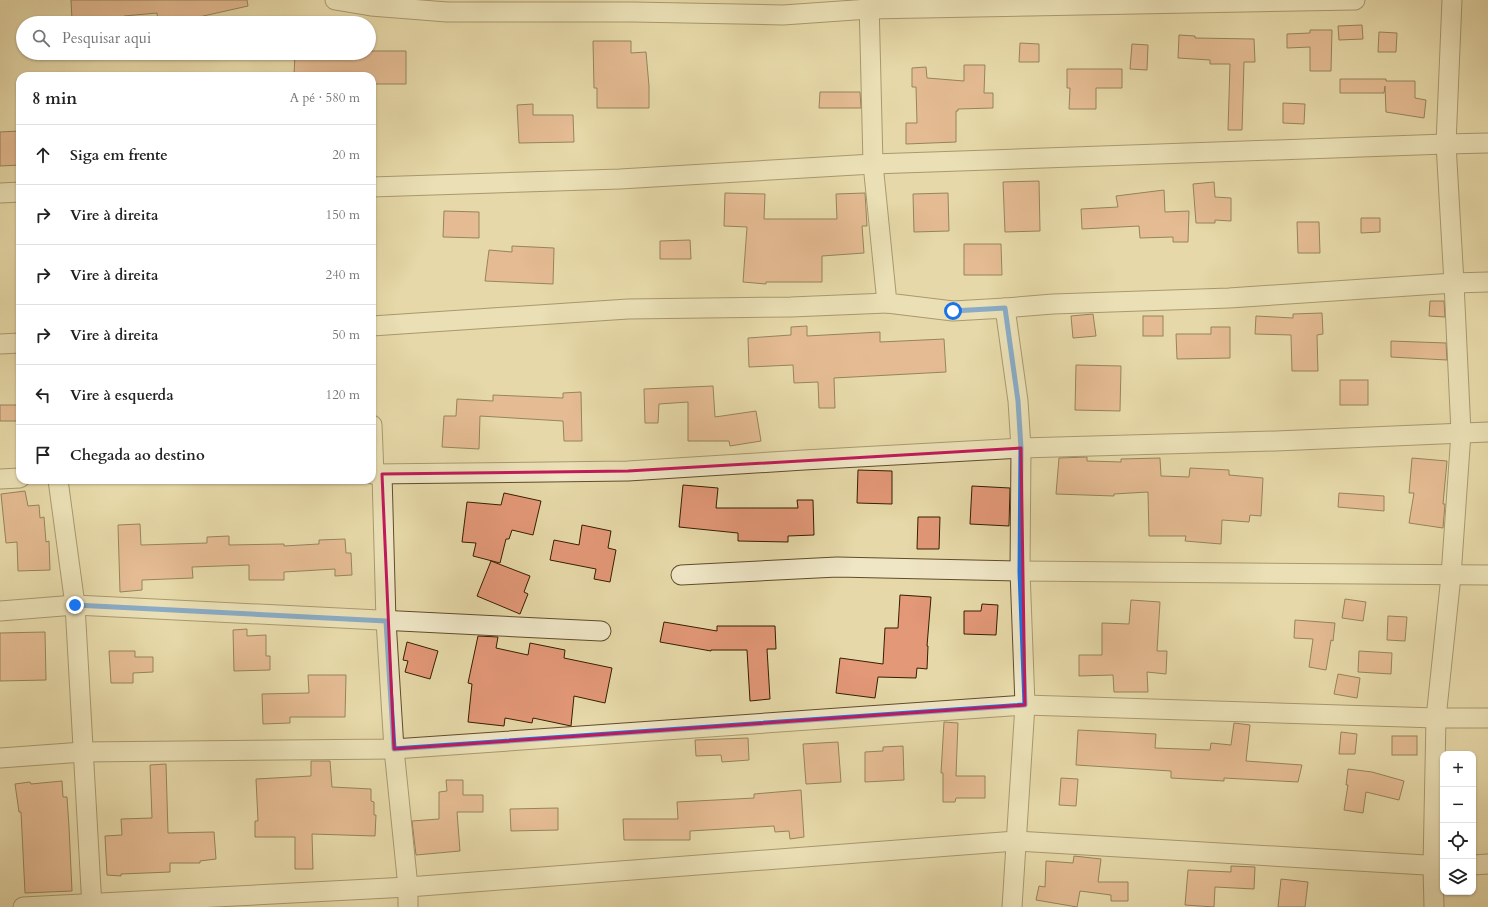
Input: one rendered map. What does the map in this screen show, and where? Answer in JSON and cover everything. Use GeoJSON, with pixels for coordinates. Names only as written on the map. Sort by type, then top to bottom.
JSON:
{"type":"FeatureCollection","features":[{"type":"Feature","properties":{"kind":"street"},"geometry":{"type":"LineString","coordinates":[[335,0],[371,6],[447,12],[634,12],[783,15],[869,4],[1355,0]]}},
{"type":"Feature","properties":{"kind":"street"},"geometry":{"type":"LineString","coordinates":[[1434,907],[1438,866],[1436,718],[1451,576],[1461,432],[1446,144],[1452,0]]}},
{"type":"Feature","properties":{"kind":"street"},"geometry":{"type":"LineString","coordinates":[[869,4],[873,164],[887,303]]}},
{"type":"Feature","properties":{"kind":"street"},"geometry":{"type":"LineString","coordinates":[[376,187],[620,179],[873,164],[1488,143]]}},
{"type":"Feature","properties":{"kind":"street"},"geometry":{"type":"LineString","coordinates":[[0,193],[16,192]]}},
{"type":"Feature","properties":{"kind":"street"},"geometry":{"type":"LineString","coordinates":[[376,326],[628,309],[791,307],[887,303],[953,311],[1053,304],[1229,298],[1488,282]]}},
{"type":"Feature","properties":{"kind":"street"},"geometry":{"type":"LineString","coordinates":[[1005,308],[1018,401],[1021,448],[1020,572],[1025,705],[1012,907]]}},
{"type":"Feature","properties":{"kind":"street"},"geometry":{"type":"LineString","coordinates":[[0,344],[16,343]]}},
{"type":"Feature","properties":{"kind":"street"},"geometry":{"type":"LineString","coordinates":[[408,907],[408,887],[394,749],[376,474],[628,471],[1021,448],[1276,441],[1488,432]]}},
{"type":"Feature","properties":{"kind":"street"},"geometry":{"type":"LineString","coordinates":[[0,479],[16,478]]}},
{"type":"Feature","properties":{"kind":"street"},"geometry":{"type":"LineString","coordinates":[[59,484],[75,605],[91,906]]}},
{"type":"Feature","properties":{"kind":"street"},"geometry":{"type":"LineString","coordinates":[[681,575],[837,567],[1020,572],[1451,576],[1488,575]]}},
{"type":"Feature","properties":{"kind":"street"},"geometry":{"type":"LineString","coordinates":[[0,611],[75,605],[601,631]]}},
{"type":"Feature","properties":{"kind":"street"},"geometry":{"type":"LineString","coordinates":[[0,758],[83,752],[394,749],[1025,705],[1436,718],[1488,718]]}},
{"type":"Feature","properties":{"kind":"street"},"geometry":{"type":"LineString","coordinates":[[23,907],[91,906],[408,887],[1016,841],[1438,866]]}},
{"type":"Feature","properties":{"kind":"street"},"geometry":{"type":"LineString","coordinates":[[1476,865],[1488,864]]}},
{"type":"Feature","properties":{"kind":"highlighted area"},"geometry":{"type":"Polygon","coordinates":[[[1021,448],[1025,705],[394,749],[382,474],[628,471],[1021,448]]]}},
{"type":"Feature","properties":{"kind":"building"},"geometry":{"type":"Polygon","coordinates":[[[71,0],[247,0],[248,6],[203,16],[157,16],[157,13],[124,16],[72,16],[71,0]]]}},
{"type":"Feature","properties":{"kind":"building"},"geometry":{"type":"Polygon","coordinates":[[[1362,25],[1363,39],[1339,40],[1338,26],[1362,25]]]}},
{"type":"Feature","properties":{"kind":"building"},"geometry":{"type":"Polygon","coordinates":[[[1310,30],[1332,30],[1331,71],[1310,71],[1310,47],[1287,48],[1287,34],[1310,33],[1310,30]]]}},
{"type":"Feature","properties":{"kind":"building"},"geometry":{"type":"Polygon","coordinates":[[[1379,32],[1397,33],[1396,52],[1378,52],[1379,32]]]}},
{"type":"Feature","properties":{"kind":"building"},"geometry":{"type":"Polygon","coordinates":[[[1179,35],[1195,36],[1195,38],[1254,39],[1255,62],[1244,62],[1242,130],[1228,130],[1230,64],[1210,64],[1210,60],[1178,58],[1179,35]]]}},
{"type":"Feature","properties":{"kind":"building"},"geometry":{"type":"Polygon","coordinates":[[[593,41],[631,41],[631,53],[646,52],[649,108],[597,108],[597,88],[594,88],[593,41]]]}},
{"type":"Feature","properties":{"kind":"building"},"geometry":{"type":"Polygon","coordinates":[[[1020,43],[1039,44],[1039,62],[1019,62],[1020,43]]]}},
{"type":"Feature","properties":{"kind":"building"},"geometry":{"type":"Polygon","coordinates":[[[1132,44],[1148,45],[1147,70],[1130,69],[1132,44]]]}},
{"type":"Feature","properties":{"kind":"building"},"geometry":{"type":"Polygon","coordinates":[[[376,51],[406,51],[406,84],[376,84],[376,72],[294,72],[295,60],[376,60],[376,51]]]}},
{"type":"Feature","properties":{"kind":"building"},"geometry":{"type":"Polygon","coordinates":[[[964,65],[985,65],[984,93],[993,93],[993,108],[958,109],[958,111],[956,111],[956,142],[906,144],[906,123],[917,123],[916,87],[912,87],[912,68],[926,67],[927,78],[964,81],[964,65]]]}},
{"type":"Feature","properties":{"kind":"building"},"geometry":{"type":"Polygon","coordinates":[[[1067,69],[1122,69],[1122,88],[1096,88],[1096,109],[1069,109],[1070,88],[1067,88],[1067,69]]]}},
{"type":"Feature","properties":{"kind":"building"},"geometry":{"type":"Polygon","coordinates":[[[1340,79],[1386,79],[1386,81],[1415,81],[1415,98],[1426,100],[1424,118],[1386,112],[1385,86],[1384,93],[1340,93],[1340,79]]]}},
{"type":"Feature","properties":{"kind":"building"},"geometry":{"type":"Polygon","coordinates":[[[820,92],[860,92],[861,108],[819,108],[820,92]]]}},
{"type":"Feature","properties":{"kind":"building"},"geometry":{"type":"Polygon","coordinates":[[[1283,103],[1305,104],[1304,124],[1283,123],[1283,103]]]}},
{"type":"Feature","properties":{"kind":"building"},"geometry":{"type":"Polygon","coordinates":[[[533,104],[533,115],[573,115],[574,142],[519,143],[517,105],[533,104]]]}},
{"type":"Feature","properties":{"kind":"building"},"geometry":{"type":"Polygon","coordinates":[[[16,131],[16,165],[0,166],[0,132],[16,131]]]}},
{"type":"Feature","properties":{"kind":"building"},"geometry":{"type":"Polygon","coordinates":[[[1039,181],[1040,231],[1005,232],[1003,182],[1039,181]]]}},
{"type":"Feature","properties":{"kind":"building"},"geometry":{"type":"Polygon","coordinates":[[[1214,182],[1215,197],[1231,198],[1231,221],[1215,220],[1215,223],[1196,223],[1193,184],[1214,182]]]}},
{"type":"Feature","properties":{"kind":"building"},"geometry":{"type":"Polygon","coordinates":[[[1164,190],[1165,212],[1189,211],[1188,242],[1173,242],[1173,237],[1140,238],[1139,226],[1082,229],[1081,209],[1118,207],[1116,196],[1164,190]]]}},
{"type":"Feature","properties":{"kind":"building"},"geometry":{"type":"Polygon","coordinates":[[[725,193],[765,194],[764,219],[837,219],[836,194],[865,193],[867,226],[862,226],[864,253],[822,256],[822,282],[766,282],[766,284],[743,282],[747,227],[724,226],[725,193]]]}},
{"type":"Feature","properties":{"kind":"building"},"geometry":{"type":"Polygon","coordinates":[[[948,193],[949,231],[914,232],[913,194],[948,193]]]}},
{"type":"Feature","properties":{"kind":"building"},"geometry":{"type":"Polygon","coordinates":[[[444,211],[479,212],[479,238],[443,237],[444,211]]]}},
{"type":"Feature","properties":{"kind":"building"},"geometry":{"type":"Polygon","coordinates":[[[1361,218],[1380,218],[1380,232],[1361,233],[1361,218]]]}},
{"type":"Feature","properties":{"kind":"building"},"geometry":{"type":"Polygon","coordinates":[[[1297,222],[1319,222],[1320,253],[1298,253],[1297,222]]]}},
{"type":"Feature","properties":{"kind":"building"},"geometry":{"type":"Polygon","coordinates":[[[690,240],[691,259],[660,259],[660,241],[690,240]]]}},
{"type":"Feature","properties":{"kind":"building"},"geometry":{"type":"Polygon","coordinates":[[[964,244],[1001,244],[1002,275],[964,275],[964,244]]]}},
{"type":"Feature","properties":{"kind":"building"},"geometry":{"type":"Polygon","coordinates":[[[512,246],[554,248],[553,284],[485,281],[489,250],[512,252],[512,246]]]}},
{"type":"Feature","properties":{"kind":"building"},"geometry":{"type":"Polygon","coordinates":[[[1430,301],[1444,301],[1445,317],[1429,316],[1430,301]]]}},
{"type":"Feature","properties":{"kind":"building"},"geometry":{"type":"Polygon","coordinates":[[[1322,313],[1323,334],[1317,335],[1318,371],[1292,371],[1291,335],[1255,334],[1256,316],[1293,318],[1293,314],[1322,313]]]}},
{"type":"Feature","properties":{"kind":"building"},"geometry":{"type":"Polygon","coordinates":[[[1093,314],[1096,336],[1073,338],[1071,316],[1093,314]]]}},
{"type":"Feature","properties":{"kind":"building"},"geometry":{"type":"Polygon","coordinates":[[[1143,316],[1163,316],[1163,336],[1143,336],[1143,316]]]}},
{"type":"Feature","properties":{"kind":"building"},"geometry":{"type":"Polygon","coordinates":[[[807,326],[807,336],[880,332],[880,342],[944,339],[946,372],[834,378],[835,408],[819,408],[818,382],[794,383],[793,365],[749,367],[748,338],[791,335],[791,327],[807,326]]]}},
{"type":"Feature","properties":{"kind":"building"},"geometry":{"type":"Polygon","coordinates":[[[1211,327],[1230,327],[1230,358],[1177,359],[1176,334],[1211,334],[1211,327]]]}},
{"type":"Feature","properties":{"kind":"building"},"geometry":{"type":"Polygon","coordinates":[[[1391,341],[1446,343],[1447,360],[1391,357],[1391,341]]]}},
{"type":"Feature","properties":{"kind":"building"},"geometry":{"type":"Polygon","coordinates":[[[1076,365],[1121,366],[1120,411],[1075,410],[1076,365]]]}},
{"type":"Feature","properties":{"kind":"building"},"geometry":{"type":"Polygon","coordinates":[[[1340,380],[1368,380],[1368,405],[1340,405],[1340,380]]]}},
{"type":"Feature","properties":{"kind":"building"},"geometry":{"type":"Polygon","coordinates":[[[713,386],[715,417],[756,411],[761,441],[730,446],[729,441],[688,441],[688,402],[659,404],[658,423],[645,423],[644,389],[713,386]]]}},
{"type":"Feature","properties":{"kind":"building"},"geometry":{"type":"Polygon","coordinates":[[[581,392],[582,441],[564,441],[563,421],[480,416],[479,449],[442,447],[444,416],[456,416],[457,399],[493,401],[493,395],[563,398],[563,393],[581,392]]]}},
{"type":"Feature","properties":{"kind":"building"},"geometry":{"type":"Polygon","coordinates":[[[0,405],[16,405],[16,421],[0,421],[0,405]]]}},
{"type":"Feature","properties":{"kind":"building"},"geometry":{"type":"Polygon","coordinates":[[[1087,457],[1087,461],[1121,462],[1121,459],[1160,458],[1161,476],[1189,477],[1190,468],[1229,470],[1229,475],[1263,478],[1261,516],[1250,515],[1249,522],[1222,520],[1221,544],[1185,541],[1186,536],[1149,536],[1148,492],[1114,494],[1114,496],[1056,494],[1059,458],[1087,457]]]}},
{"type":"Feature","properties":{"kind":"building"},"geometry":{"type":"Polygon","coordinates":[[[1412,458],[1447,461],[1443,504],[1445,504],[1443,528],[1409,523],[1414,493],[1409,493],[1412,458]]]}},
{"type":"Feature","properties":{"kind":"building"},"geometry":{"type":"Polygon","coordinates":[[[858,470],[892,471],[892,504],[857,503],[858,470]]]}},
{"type":"Feature","properties":{"kind":"building"},"geometry":{"type":"Polygon","coordinates":[[[683,485],[718,488],[716,508],[798,508],[797,500],[813,500],[814,535],[788,536],[788,542],[738,541],[738,533],[679,527],[683,485]]]}},
{"type":"Feature","properties":{"kind":"building"},"geometry":{"type":"Polygon","coordinates":[[[972,486],[1010,488],[1009,526],[970,524],[972,486]]]}},
{"type":"Feature","properties":{"kind":"building"},"geometry":{"type":"Polygon","coordinates":[[[25,491],[28,506],[39,505],[40,518],[44,517],[46,542],[49,541],[50,570],[18,571],[17,542],[6,543],[1,494],[25,491]]]}},
{"type":"Feature","properties":{"kind":"building"},"geometry":{"type":"Polygon","coordinates":[[[504,493],[541,501],[533,535],[512,530],[509,539],[506,539],[500,563],[473,556],[476,543],[462,542],[467,502],[501,505],[504,493]]]}},
{"type":"Feature","properties":{"kind":"building"},"geometry":{"type":"Polygon","coordinates":[[[1339,493],[1384,496],[1384,511],[1338,507],[1339,493]]]}},
{"type":"Feature","properties":{"kind":"building"},"geometry":{"type":"Polygon","coordinates":[[[918,517],[940,517],[939,549],[917,549],[918,517]]]}},
{"type":"Feature","properties":{"kind":"building"},"geometry":{"type":"Polygon","coordinates":[[[140,524],[141,545],[207,543],[207,537],[229,536],[229,545],[284,544],[284,546],[319,544],[319,540],[345,539],[346,553],[351,553],[352,575],[335,576],[335,569],[284,572],[284,580],[249,580],[249,565],[192,567],[193,578],[142,580],[142,590],[120,592],[118,525],[140,524]]]}},
{"type":"Feature","properties":{"kind":"building"},"geometry":{"type":"Polygon","coordinates":[[[582,525],[611,531],[608,548],[616,550],[610,582],[594,579],[596,569],[550,560],[554,540],[579,545],[582,525]]]}},
{"type":"Feature","properties":{"kind":"building"},"geometry":{"type":"Polygon","coordinates":[[[491,561],[530,576],[524,592],[528,594],[520,614],[477,596],[491,561]]]}},
{"type":"Feature","properties":{"kind":"building"},"geometry":{"type":"Polygon","coordinates":[[[900,595],[931,597],[927,646],[927,669],[917,668],[916,678],[878,677],[875,698],[836,693],[840,658],[883,664],[885,628],[898,628],[900,595]]]}},
{"type":"Feature","properties":{"kind":"building"},"geometry":{"type":"Polygon","coordinates":[[[1345,599],[1366,602],[1363,621],[1342,618],[1345,599]]]}},
{"type":"Feature","properties":{"kind":"building"},"geometry":{"type":"Polygon","coordinates":[[[1131,600],[1160,602],[1157,651],[1167,651],[1166,674],[1147,672],[1148,692],[1114,692],[1113,675],[1079,676],[1079,655],[1102,655],[1102,623],[1129,624],[1131,600]]]}},
{"type":"Feature","properties":{"kind":"building"},"geometry":{"type":"Polygon","coordinates":[[[982,604],[998,605],[996,635],[964,634],[964,611],[981,611],[982,604]]]}},
{"type":"Feature","properties":{"kind":"building"},"geometry":{"type":"Polygon","coordinates":[[[1388,616],[1407,617],[1405,641],[1387,640],[1388,616]]]}},
{"type":"Feature","properties":{"kind":"building"},"geometry":{"type":"Polygon","coordinates":[[[1295,620],[1335,623],[1333,641],[1331,640],[1326,670],[1309,667],[1313,639],[1294,638],[1295,620]]]}},
{"type":"Feature","properties":{"kind":"building"},"geometry":{"type":"Polygon","coordinates":[[[664,622],[717,631],[717,626],[775,626],[776,649],[767,649],[770,699],[750,701],[747,650],[711,651],[660,642],[664,622]]]}},
{"type":"Feature","properties":{"kind":"building"},"geometry":{"type":"Polygon","coordinates":[[[247,629],[247,636],[266,635],[266,656],[270,656],[270,670],[234,671],[233,630],[247,629]]]}},
{"type":"Feature","properties":{"kind":"building"},"geometry":{"type":"Polygon","coordinates":[[[45,632],[46,680],[0,681],[0,633],[45,632]]]}},
{"type":"Feature","properties":{"kind":"building"},"geometry":{"type":"Polygon","coordinates":[[[478,636],[498,637],[496,648],[528,655],[530,643],[565,650],[564,658],[612,668],[605,703],[574,696],[571,726],[533,718],[532,723],[505,718],[504,726],[468,722],[472,684],[468,683],[478,636]]]}},
{"type":"Feature","properties":{"kind":"building"},"geometry":{"type":"Polygon","coordinates":[[[407,642],[438,651],[430,679],[405,672],[408,661],[403,660],[407,642]]]}},
{"type":"Feature","properties":{"kind":"building"},"geometry":{"type":"Polygon","coordinates":[[[109,651],[135,651],[135,657],[153,657],[153,672],[133,673],[133,683],[111,683],[109,651]]]}},
{"type":"Feature","properties":{"kind":"building"},"geometry":{"type":"Polygon","coordinates":[[[1359,651],[1392,653],[1391,674],[1358,672],[1359,651]]]}},
{"type":"Feature","properties":{"kind":"building"},"geometry":{"type":"Polygon","coordinates":[[[1338,674],[1360,678],[1357,698],[1334,694],[1338,674]]]}},
{"type":"Feature","properties":{"kind":"building"},"geometry":{"type":"Polygon","coordinates":[[[308,675],[346,675],[345,717],[290,717],[290,723],[263,724],[262,694],[309,693],[308,675]]]}},
{"type":"Feature","properties":{"kind":"building"},"geometry":{"type":"Polygon","coordinates":[[[944,722],[958,723],[956,776],[985,776],[985,798],[956,798],[955,802],[943,802],[943,773],[941,773],[944,722]]]}},
{"type":"Feature","properties":{"kind":"building"},"geometry":{"type":"Polygon","coordinates":[[[1234,723],[1250,725],[1246,761],[1302,765],[1298,782],[1224,778],[1224,781],[1171,778],[1171,771],[1076,765],[1078,730],[1156,734],[1155,748],[1210,750],[1211,743],[1231,745],[1234,723]]]}},
{"type":"Feature","properties":{"kind":"building"},"geometry":{"type":"Polygon","coordinates":[[[1341,732],[1357,734],[1355,754],[1339,754],[1341,732]]]}},
{"type":"Feature","properties":{"kind":"building"},"geometry":{"type":"Polygon","coordinates":[[[1392,736],[1417,736],[1417,755],[1392,755],[1392,736]]]}},
{"type":"Feature","properties":{"kind":"building"},"geometry":{"type":"Polygon","coordinates":[[[748,738],[749,760],[722,762],[721,755],[696,756],[695,740],[748,738]]]}},
{"type":"Feature","properties":{"kind":"building"},"geometry":{"type":"Polygon","coordinates":[[[838,742],[841,782],[806,784],[803,744],[838,742]]]}},
{"type":"Feature","properties":{"kind":"building"},"geometry":{"type":"Polygon","coordinates":[[[903,746],[904,780],[865,782],[865,752],[883,751],[883,747],[903,746]]]}},
{"type":"Feature","properties":{"kind":"building"},"geometry":{"type":"Polygon","coordinates":[[[311,761],[330,761],[332,787],[371,789],[371,801],[374,802],[374,815],[376,815],[375,836],[312,834],[313,869],[295,869],[295,837],[255,837],[255,821],[258,821],[256,779],[311,776],[311,761]]]}},
{"type":"Feature","properties":{"kind":"building"},"geometry":{"type":"Polygon","coordinates":[[[166,764],[168,833],[214,832],[216,859],[200,861],[200,863],[170,863],[170,872],[121,874],[121,876],[107,875],[105,836],[122,835],[121,819],[152,818],[150,765],[166,764]]]}},
{"type":"Feature","properties":{"kind":"building"},"geometry":{"type":"Polygon","coordinates":[[[1348,769],[1372,772],[1404,781],[1399,800],[1366,792],[1363,813],[1344,810],[1348,785],[1346,785],[1348,769]]]}},
{"type":"Feature","properties":{"kind":"building"},"geometry":{"type":"Polygon","coordinates":[[[1061,778],[1078,779],[1076,806],[1059,805],[1061,778]]]}},
{"type":"Feature","properties":{"kind":"building"},"geometry":{"type":"Polygon","coordinates":[[[446,780],[463,780],[463,795],[483,795],[483,812],[457,812],[460,851],[416,855],[412,821],[439,819],[439,792],[447,791],[446,780]]]}},
{"type":"Feature","properties":{"kind":"building"},"geometry":{"type":"Polygon","coordinates":[[[62,781],[63,797],[67,797],[72,891],[25,893],[21,812],[19,812],[15,784],[62,781]]]}},
{"type":"Feature","properties":{"kind":"building"},"geometry":{"type":"Polygon","coordinates":[[[801,790],[804,837],[790,839],[789,831],[775,832],[774,826],[690,831],[690,840],[624,840],[623,819],[678,819],[677,802],[754,798],[754,794],[801,790]]]}},
{"type":"Feature","properties":{"kind":"building"},"geometry":{"type":"Polygon","coordinates":[[[558,808],[558,830],[511,831],[510,809],[558,808]]]}},
{"type":"Feature","properties":{"kind":"building"},"geometry":{"type":"Polygon","coordinates":[[[1074,856],[1101,859],[1098,882],[1128,882],[1128,901],[1111,901],[1111,895],[1080,891],[1077,907],[1036,900],[1039,886],[1045,887],[1046,861],[1073,863],[1074,856]]]}},
{"type":"Feature","properties":{"kind":"building"},"geometry":{"type":"Polygon","coordinates":[[[1231,866],[1255,867],[1254,889],[1215,887],[1214,907],[1185,905],[1188,870],[1231,872],[1231,866]]]}},
{"type":"Feature","properties":{"kind":"building"},"geometry":{"type":"Polygon","coordinates":[[[1281,879],[1308,882],[1305,907],[1278,907],[1281,879]]]}},
{"type":"Feature","properties":{"kind":"route"},"geometry":{"type":"LineString","coordinates":[[75,605],[386,621],[394,749],[1025,705],[1020,572],[1021,448],[1018,401],[1005,308],[953,311]]}}]}
